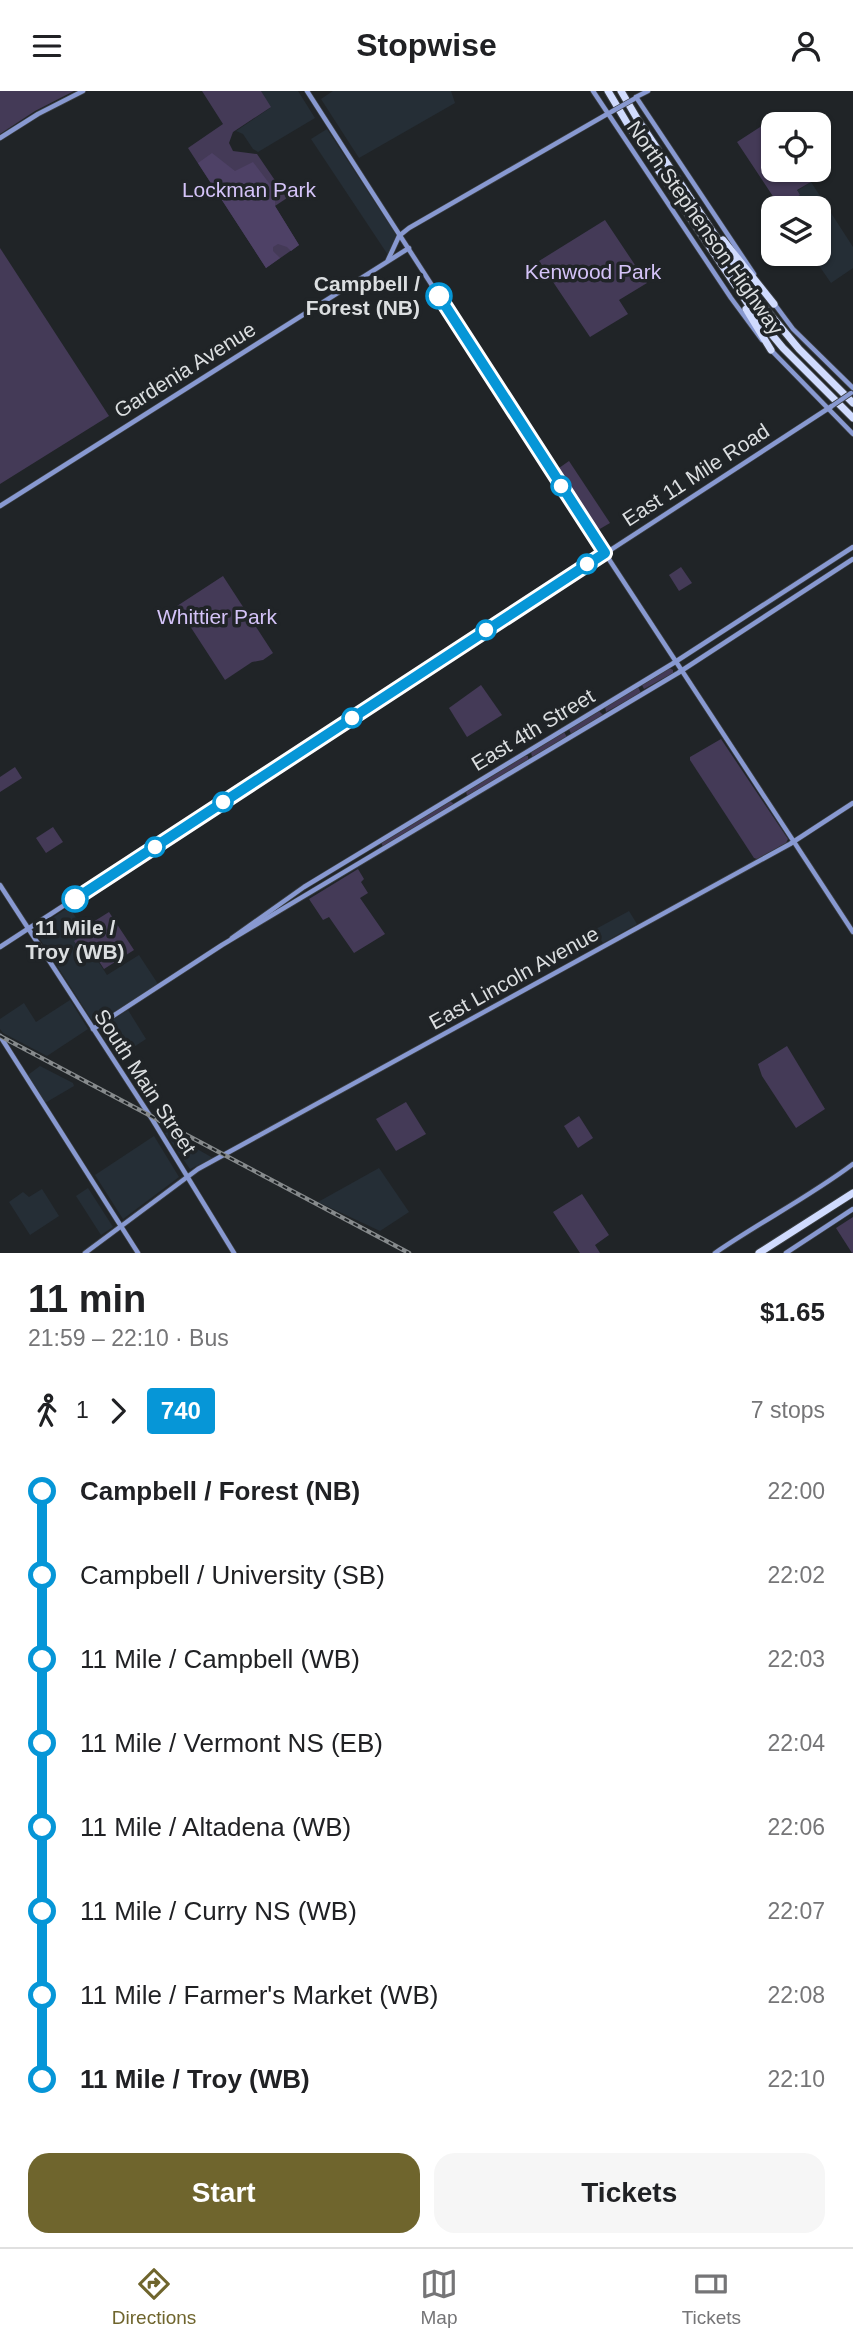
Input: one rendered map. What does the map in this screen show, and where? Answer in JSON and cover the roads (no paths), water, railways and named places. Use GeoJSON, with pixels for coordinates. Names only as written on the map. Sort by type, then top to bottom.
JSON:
{"type":"FeatureCollection","features":[{"type":"Feature","properties":{"kind":"highway"},"geometry":{"type":"LineString","coordinates":[[608,91],[630,128],[769,332],[853,418]]}},
{"type":"Feature","properties":{"kind":"highway"},"geometry":{"type":"LineString","coordinates":[[621,91],[748,285],[776,323],[853,403]]}},
{"type":"Feature","properties":{"kind":"highway"},"geometry":{"type":"LineString","coordinates":[[702,216],[774,303]]}},
{"type":"Feature","properties":{"kind":"highway"},"geometry":{"type":"LineString","coordinates":[[709,245],[715,262],[771,350]]}},
{"type":"Feature","properties":{"kind":"highway"},"geometry":{"type":"LineString","coordinates":[[759,1253],[853,1193]]}},
{"type":"Feature","properties":{"kind":"street"},"geometry":{"type":"LineString","coordinates":[[0,138],[38,114],[83,91]]}},
{"type":"Feature","properties":{"kind":"street"},"geometry":{"type":"LineString","coordinates":[[307,91],[681,671],[853,932]]}},
{"type":"Feature","properties":{"kind":"street","name":"North Stephenson Highway"},"geometry":{"type":"LineString","coordinates":[[593,91],[731,298],[771,350],[853,433]]}},
{"type":"Feature","properties":{"kind":"street"},"geometry":{"type":"LineString","coordinates":[[387,261],[400,235],[421,220],[648,91]]}},
{"type":"Feature","properties":{"kind":"street"},"geometry":{"type":"LineString","coordinates":[[635,98],[793,329],[852,391]]}},
{"type":"Feature","properties":{"kind":"street","name":"Gardenia Avenue"},"geometry":{"type":"LineString","coordinates":[[0,506],[409,248]]}},
{"type":"Feature","properties":{"kind":"street","name":"East 11 Mile Road"},"geometry":{"type":"LineString","coordinates":[[0,947],[852,391]]}},
{"type":"Feature","properties":{"kind":"street","name":"East 4th Street"},"geometry":{"type":"LineString","coordinates":[[230,941],[304,887],[676,662],[853,547]]}},
{"type":"Feature","properties":{"kind":"street","name":"East 4th Street"},"geometry":{"type":"LineString","coordinates":[[93,1029],[230,941],[673,676],[853,559]]}},
{"type":"Feature","properties":{"kind":"street"},"geometry":{"type":"LineString","coordinates":[[684,657],[683,663],[689,665]]}},
{"type":"Feature","properties":{"kind":"street"},"geometry":{"type":"LineString","coordinates":[[669,666],[674,670],[673,676]]}},
{"type":"Feature","properties":{"kind":"street","name":"East Lincoln Avenue"},"geometry":{"type":"LineString","coordinates":[[85,1253],[187,1176],[793,842],[853,803]]}},
{"type":"Feature","properties":{"kind":"street","name":"South Main Street"},"geometry":{"type":"LineString","coordinates":[[0,885],[234,1253]]}},
{"type":"Feature","properties":{"kind":"street"},"geometry":{"type":"LineString","coordinates":[[0,1036],[138,1253]]}},
{"type":"Feature","properties":{"kind":"street"},"geometry":{"type":"LineString","coordinates":[[717,1252],[763,1221],[824,1186],[853,1164]]}},
{"type":"Feature","properties":{"kind":"street"},"geometry":{"type":"LineString","coordinates":[[786,1253],[853,1209]]}},
{"type":"Feature","properties":{"kind":"railway"},"geometry":{"type":"LineString","coordinates":[[0,1036],[409,1253]]}},
{"type":"Feature","properties":{"kind":"place","name":"Campbell / Forest (NB)"},"geometry":{"type":"Point","coordinates":[439,296]}},
{"type":"Feature","properties":{"kind":"place","name":"11 Mile / Troy (WB)"},"geometry":{"type":"Point","coordinates":[75,899]}},
{"type":"Feature","properties":{"kind":"park label","name":"Lockman Park"},"geometry":{"type":"Point","coordinates":[249,190]}},
{"type":"Feature","properties":{"kind":"park label","name":"Kenwood Park"},"geometry":{"type":"Point","coordinates":[593,272]}},
{"type":"Feature","properties":{"kind":"park label","name":"Whittier Park"},"geometry":{"type":"Point","coordinates":[217,617]}}]}
